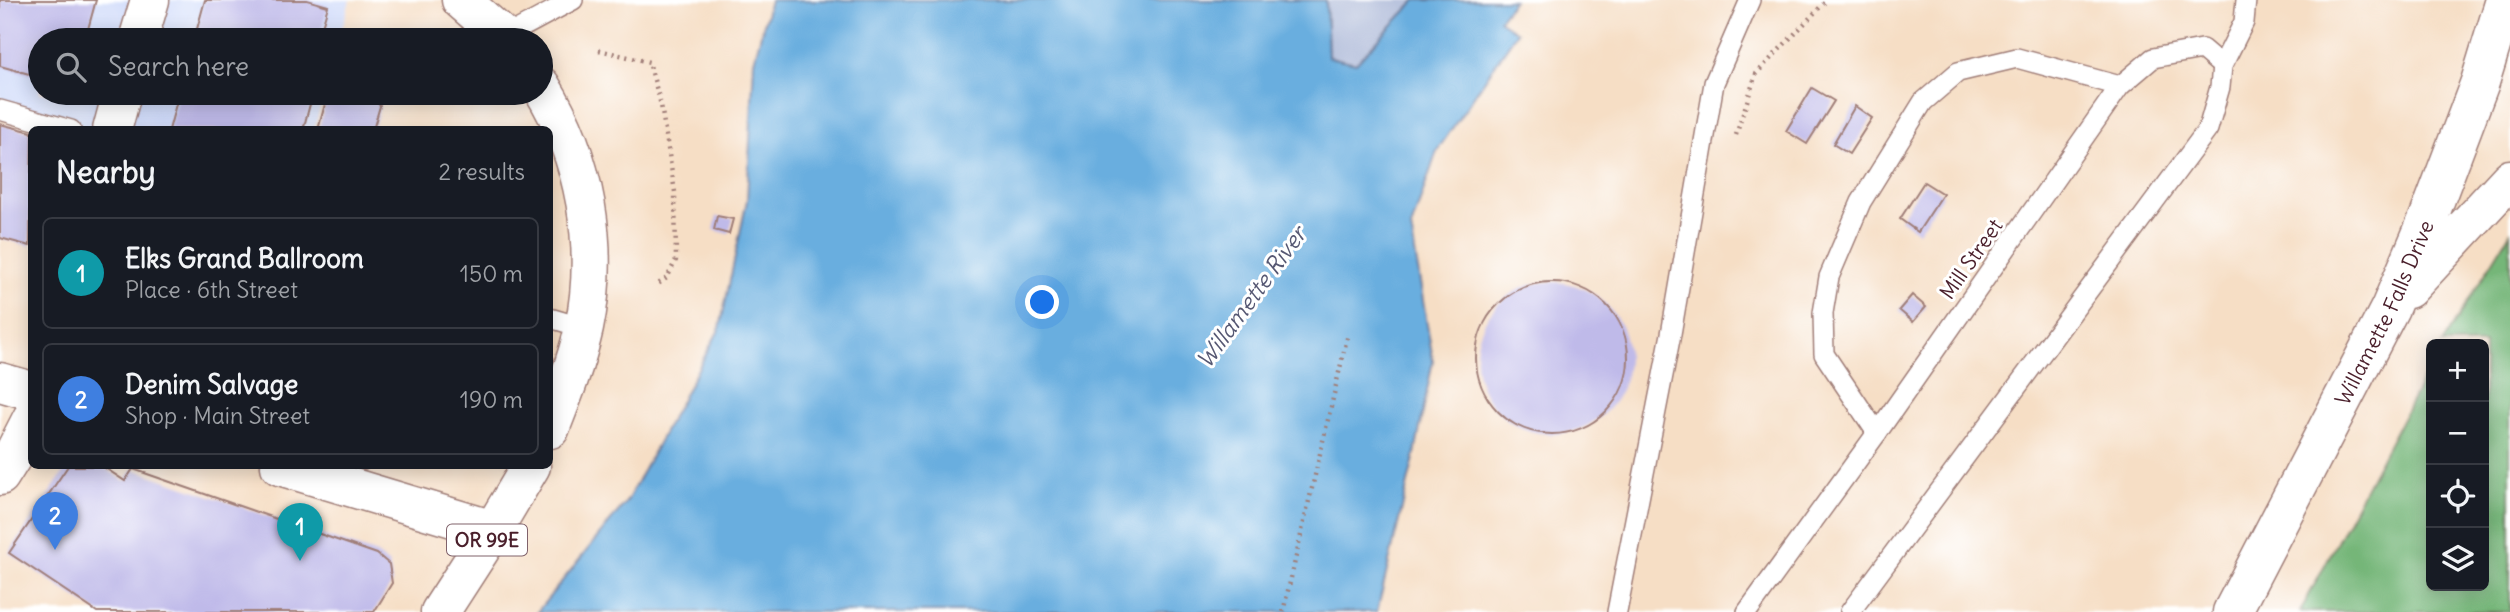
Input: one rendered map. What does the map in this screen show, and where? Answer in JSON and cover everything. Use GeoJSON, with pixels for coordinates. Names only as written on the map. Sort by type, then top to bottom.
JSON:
{"type":"FeatureCollection","features":[{"type":"Feature","properties":{"kind":"main road"},"geometry":{"type":"LineString","coordinates":[[141,28],[149,0]]}},
{"type":"Feature","properties":{"kind":"main road"},"geometry":{"type":"LineString","coordinates":[[461,0],[493,28]]}},
{"type":"Feature","properties":{"kind":"main road","name":"Willamette Falls Drive"},"geometry":{"type":"LineString","coordinates":[[2232,612],[2390,308],[2430,214],[2495,81],[2505,0]]}},
{"type":"Feature","properties":{"kind":"main road"},"geometry":{"type":"LineString","coordinates":[[113,126],[119,105]]}},
{"type":"Feature","properties":{"kind":"main road"},"geometry":{"type":"LineString","coordinates":[[551,105],[567,135],[587,211],[590,279],[567,323],[573,367],[553,421]]}},
{"type":"Feature","properties":{"kind":"main road"},"geometry":{"type":"LineString","coordinates":[[2390,308],[2510,179]]}},
{"type":"Feature","properties":{"kind":"main road"},"geometry":{"type":"LineString","coordinates":[[0,382],[28,390]]}},
{"type":"Feature","properties":{"kind":"main road"},"geometry":{"type":"LineString","coordinates":[[0,476],[28,426]]}},
{"type":"Feature","properties":{"kind":"main road"},"geometry":{"type":"LineString","coordinates":[[290,469],[494,530]]}},
{"type":"Feature","properties":{"kind":"main road","name":"OR 99E"},"geometry":{"type":"LineString","coordinates":[[440,612],[494,530],[529,469]]}},
{"type":"Feature","properties":{"kind":"lane"},"geometry":{"type":"LineString","coordinates":[[525,28],[573,0]]}},
{"type":"Feature","properties":{"kind":"lane"},"geometry":{"type":"LineString","coordinates":[[1617,612],[1671,334],[1714,83],[1750,0]]}},
{"type":"Feature","properties":{"kind":"lane"},"geometry":{"type":"LineString","coordinates":[[1850,612],[2208,129],[2220,87],[2222,66],[2244,22],[2246,0]]}},
{"type":"Feature","properties":{"kind":"lane","name":"Mill Street"},"geometry":{"type":"LineString","coordinates":[[1747,612],[1877,433],[2120,86],[2153,58],[2202,49],[2222,66]]}},
{"type":"Feature","properties":{"kind":"lane"},"geometry":{"type":"LineString","coordinates":[[1877,433],[1824,354],[1823,313],[1829,277],[1861,202],[1923,102],[1958,72],[2017,58],[2120,86]]}},
{"type":"Feature","properties":{"kind":"lane"},"geometry":{"type":"LineString","coordinates":[[0,110],[57,126]]}},
{"type":"Feature","properties":{"kind":"path"},"geometry":{"type":"LineString","coordinates":[[1734,139],[1756,74],[1828,0]]}},
{"type":"Feature","properties":{"kind":"path"},"geometry":{"type":"LineString","coordinates":[[599,50],[649,62],[661,106],[675,192],[676,260],[667,278],[655,286]]}},
{"type":"Feature","properties":{"kind":"path"},"geometry":{"type":"LineString","coordinates":[[1283,612],[1348,334]]}},
{"type":"Feature","properties":{"kind":"shaded area"},"geometry":{"type":"Polygon","coordinates":[[[0,0],[350,0],[342,28],[28,28],[28,105],[321,105],[315,126],[31,126],[0,117],[0,0]]]}},
{"type":"Feature","properties":{"kind":"shaded area"},"geometry":{"type":"Polygon","coordinates":[[[1326,0],[1416,0],[1356,63],[1328,58],[1326,0]]]}},
{"type":"Feature","properties":{"kind":"green space"},"geometry":{"type":"Polygon","coordinates":[[[2510,233],[2510,612],[2300,612],[2426,373],[2426,591],[2489,591],[2489,339],[2445,339],[2510,233]]]}},
{"type":"Feature","properties":{"kind":"water","name":"Willamette River"},"geometry":{"type":"Polygon","coordinates":[[[770,0],[1326,0],[1328,57],[1356,63],[1416,0],[1514,0],[1499,20],[1517,32],[1437,151],[1411,228],[1433,360],[1415,454],[1377,612],[537,612],[627,501],[720,328],[747,200],[754,61],[770,0]]]}},
{"type":"Feature","properties":{"kind":"building"},"geometry":{"type":"Polygon","coordinates":[[[0,0],[96,0],[88,28],[28,28],[28,74],[0,66],[0,0]]]}},
{"type":"Feature","properties":{"kind":"building"},"geometry":{"type":"Polygon","coordinates":[[[205,0],[307,0],[328,6],[322,28],[197,28],[205,0]]]}},
{"type":"Feature","properties":{"kind":"building"},"geometry":{"type":"Polygon","coordinates":[[[1812,88],[1834,101],[1807,144],[1786,131],[1812,88]]]}},
{"type":"Feature","properties":{"kind":"building"},"geometry":{"type":"Polygon","coordinates":[[[176,105],[310,105],[304,126],[170,126],[176,105]]]}},
{"type":"Feature","properties":{"kind":"building"},"geometry":{"type":"Polygon","coordinates":[[[325,105],[380,106],[374,126],[319,126],[325,105]]]}},
{"type":"Feature","properties":{"kind":"building"},"geometry":{"type":"Polygon","coordinates":[[[1855,106],[1872,118],[1849,154],[1833,144],[1855,106]]]}},
{"type":"Feature","properties":{"kind":"building"},"geometry":{"type":"Polygon","coordinates":[[[0,124],[28,131],[28,245],[0,238],[0,124]]]}},
{"type":"Feature","properties":{"kind":"building"},"geometry":{"type":"Polygon","coordinates":[[[1924,182],[1943,194],[1918,232],[1900,219],[1924,182]]]}},
{"type":"Feature","properties":{"kind":"building"},"geometry":{"type":"Polygon","coordinates":[[[717,216],[733,219],[729,234],[714,230],[717,216]]]}},
{"type":"Feature","properties":{"kind":"building"},"geometry":{"type":"Polygon","coordinates":[[[1552,282],[1581,288],[1606,304],[1622,329],[1628,358],[1622,387],[1606,412],[1581,428],[1552,434],[1523,428],[1498,412],[1482,387],[1476,358],[1482,329],[1498,304],[1523,288],[1552,282]]]}},
{"type":"Feature","properties":{"kind":"building"},"geometry":{"type":"Polygon","coordinates":[[[1912,295],[1926,307],[1913,322],[1899,310],[1912,295]]]}},
{"type":"Feature","properties":{"kind":"building"},"geometry":{"type":"Polygon","coordinates":[[[66,469],[107,469],[125,481],[133,469],[377,554],[389,564],[392,583],[374,612],[97,612],[9,553],[66,469]]]}},
{"type":"Feature","properties":{"kind":"place","name":"Denim Salvage"},"geometry":{"type":"Point","coordinates":[55,550]}},
{"type":"Feature","properties":{"kind":"place","name":"Elks Grand Ballroom"},"geometry":{"type":"Point","coordinates":[300,561]}}]}
